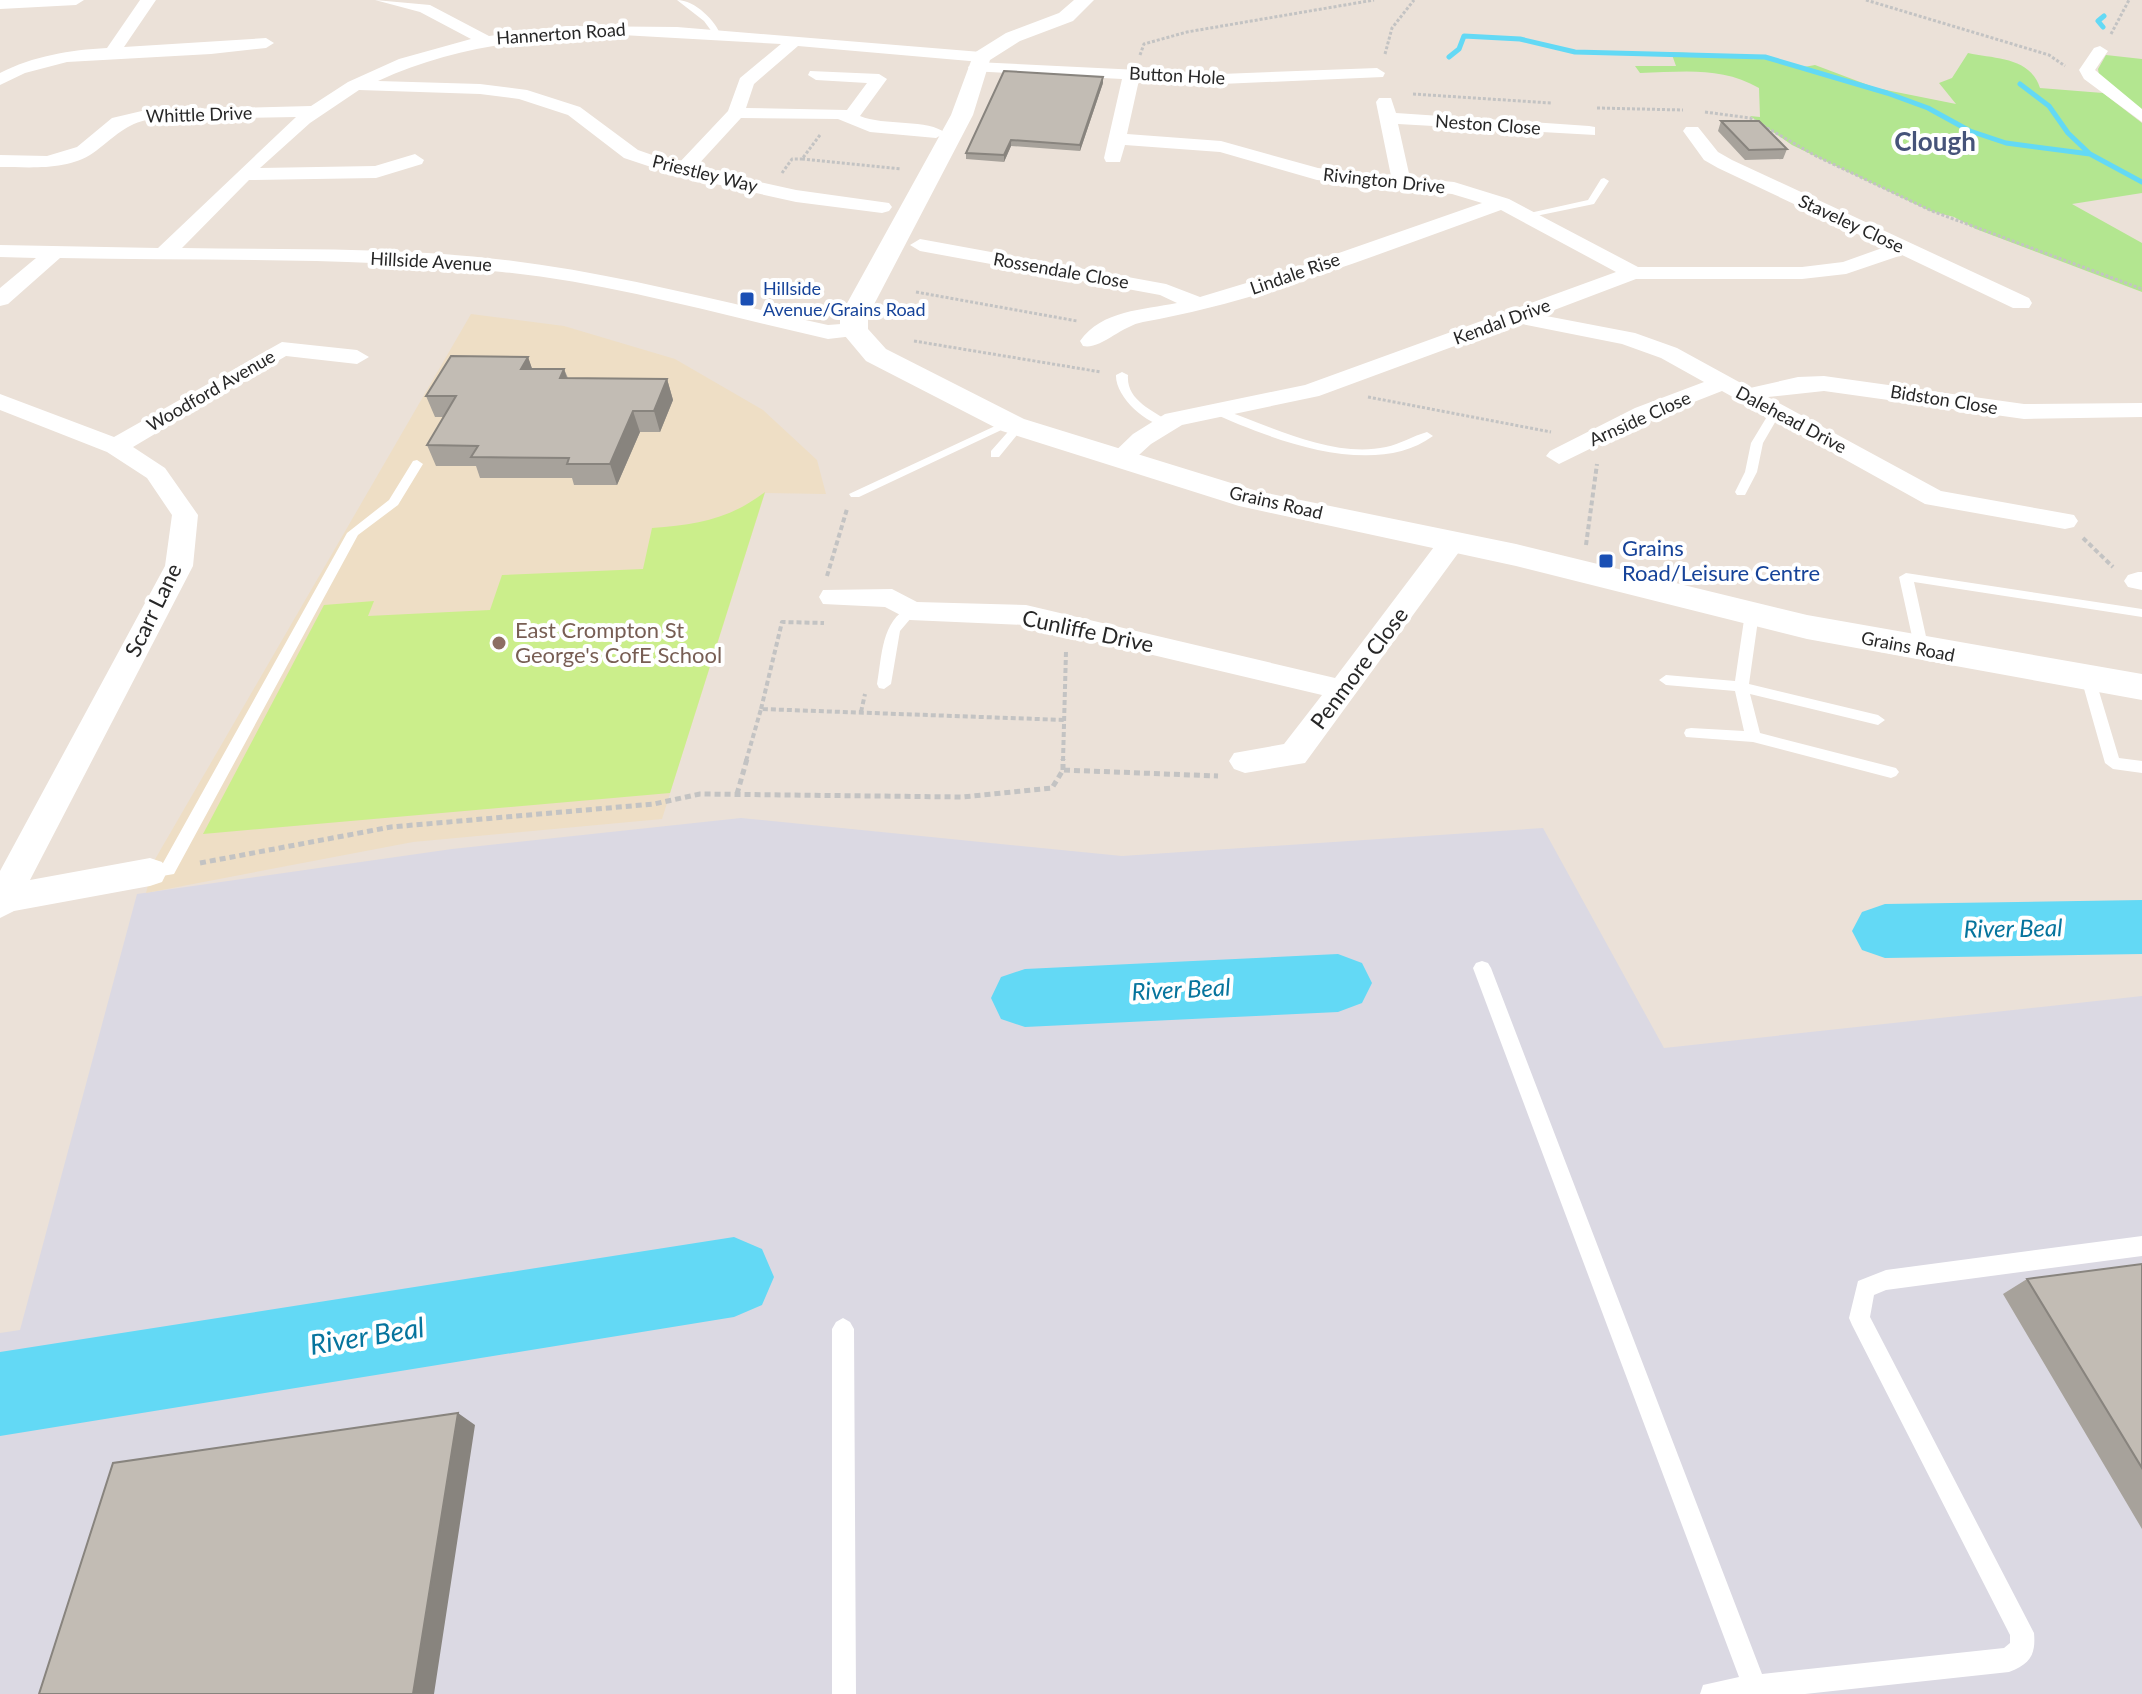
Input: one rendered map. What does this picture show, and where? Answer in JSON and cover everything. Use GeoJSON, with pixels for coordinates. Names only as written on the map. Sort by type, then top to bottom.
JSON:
{"type":"FeatureCollection","features":[{"type":"Feature","properties":{"kind":"street"},"geometry":{"type":"LineString","coordinates":[[0,4],[76,0]]}},
{"type":"Feature","properties":{"kind":"street"},"geometry":{"type":"LineString","coordinates":[[113,51],[148,0]]}},
{"type":"Feature","properties":{"kind":"street"},"geometry":{"type":"LineString","coordinates":[[383,0],[425,8],[485,40]]}},
{"type":"Feature","properties":{"kind":"street"},"geometry":{"type":"LineString","coordinates":[[858,335],[854,316],[861,297],[962,115],[979,62],[1013,37],[1066,17],[1085,0]]}},
{"type":"Feature","properties":{"kind":"street","name":"Hannerton Road"},"geometry":{"type":"LineString","coordinates":[[164,254],[315,111],[354,86],[429,53],[485,40],[564,30],[639,28],[794,41],[979,62]]}},
{"type":"Feature","properties":{"kind":"street"},"geometry":{"type":"LineString","coordinates":[[682,171],[736,113],[746,82],[794,41]]}},
{"type":"Feature","properties":{"kind":"street"},"geometry":{"type":"LineString","coordinates":[[0,80],[24,67],[113,51],[194,50],[266,43]]}},
{"type":"Feature","properties":{"kind":"street"},"geometry":{"type":"LineString","coordinates":[[2100,51],[2087,70],[2092,79],[2142,117]]}},
{"type":"Feature","properties":{"kind":"street","name":"Button Hole"},"geometry":{"type":"LineString","coordinates":[[979,62],[1132,74],[1256,79],[1377,73]]}},
{"type":"Feature","properties":{"kind":"street"},"geometry":{"type":"LineString","coordinates":[[816,75],[884,74],[849,119]]}},
{"type":"Feature","properties":{"kind":"street","name":"Rivington Drive"},"geometry":{"type":"LineString","coordinates":[[1132,74],[1116,149],[1221,147],[1317,174],[1401,180],[1454,188],[1502,203],[1634,273]]}},
{"type":"Feature","properties":{"kind":"street","name":"Priestley Way"},"geometry":{"type":"LineString","coordinates":[[354,86],[480,89],[521,94],[574,111],[631,154],[682,171],[796,196],[882,207]]}},
{"type":"Feature","properties":{"kind":"street","name":"Neston Close"},"geometry":{"type":"LineString","coordinates":[[1401,180],[1387,110],[1589,131]]}},
{"type":"Feature","properties":{"kind":"street","name":"Whittle Drive"},"geometry":{"type":"LineString","coordinates":[[0,161],[48,162],[84,151],[118,122],[146,115],[315,111]]}},
{"type":"Feature","properties":{"kind":"street"},"geometry":{"type":"LineString","coordinates":[[736,113],[841,114],[871,127],[936,133]]}},
{"type":"Feature","properties":{"kind":"street","name":"Staveley Close"},"geometry":{"type":"LineString","coordinates":[[1692,131],[1717,159],[2021,303]]}},
{"type":"Feature","properties":{"kind":"street"},"geometry":{"type":"LineString","coordinates":[[246,174],[376,172],[415,160]]}},
{"type":"Feature","properties":{"kind":"street","name":"Lindale Rise"},"geometry":{"type":"LineString","coordinates":[[1096,334],[1118,320],[1199,304],[1502,203]]}},
{"type":"Feature","properties":{"kind":"street","name":"Rossendale Close"},"geometry":{"type":"LineString","coordinates":[[920,245],[1166,290],[1199,304]]}},
{"type":"Feature","properties":{"kind":"street","name":"Kendal Drive"},"geometry":{"type":"LineString","coordinates":[[1119,460],[1130,448],[1166,424],[1214,410],[1320,388],[1634,273],[1802,273],[1846,268],[1902,248]]}},
{"type":"Feature","properties":{"kind":"street","name":"Hillside Avenue"},"geometry":{"type":"LineString","coordinates":[[0,251],[421,259],[505,266],[599,281],[820,330],[858,335]]}},
{"type":"Feature","properties":{"kind":"street"},"geometry":{"type":"LineString","coordinates":[[0,299],[54,253]]}},
{"type":"Feature","properties":{"kind":"street","name":"Dalehead Drive"},"geometry":{"type":"LineString","coordinates":[[1518,317],[1627,338],[1669,353],[1934,498],[2065,521]]}},
{"type":"Feature","properties":{"kind":"street","name":"Grains Road"},"geometry":{"type":"LineString","coordinates":[[858,335],[876,355],[1013,425],[1250,499],[1453,541],[1752,613],[1922,650],[2142,687]]}},
{"type":"Feature","properties":{"kind":"street","name":"Woodford Avenue"},"geometry":{"type":"LineString","coordinates":[[116,447],[282,349],[357,357]]}},
{"type":"Feature","properties":{"kind":"street","name":"Bidston Close"},"geometry":{"type":"LineString","coordinates":[[1748,396],[1771,386],[1802,382],[1863,387],[1950,403],[2039,414],[2075,416],[2142,410]]}},
{"type":"Feature","properties":{"kind":"street","name":"Arnside Close"},"geometry":{"type":"LineString","coordinates":[[1559,456],[1644,413],[1722,383]]}},
{"type":"Feature","properties":{"kind":"street","name":"Scarr Lane"},"geometry":{"type":"LineString","coordinates":[[1,900],[179,566],[185,515],[156,473],[116,447],[3,407]]}},
{"type":"Feature","properties":{"kind":"street","name":"Penmore Close"},"geometry":{"type":"LineString","coordinates":[[1245,761],[1294,755],[1453,541]]}},
{"type":"Feature","properties":{"kind":"street","name":"Cunliffe Drive"},"geometry":{"type":"LineString","coordinates":[[826,601],[892,598],[910,611],[1026,615],[1343,690]]}},
{"type":"Feature","properties":{"kind":"street"},"geometry":{"type":"LineString","coordinates":[[1,900],[159,871]]}},
{"type":"Feature","properties":{"kind":"lane"},"geometry":{"type":"LineString","coordinates":[[681,0],[707,19],[718,34]]}},
{"type":"Feature","properties":{"kind":"lane"},"geometry":{"type":"LineString","coordinates":[[1526,215],[1591,202],[1604,181]]}},
{"type":"Feature","properties":{"kind":"lane"},"geometry":{"type":"LineString","coordinates":[[1122,375],[1122,390],[1131,400],[1166,424]]}},
{"type":"Feature","properties":{"kind":"lane"},"geometry":{"type":"LineString","coordinates":[[1214,410],[1257,430],[1362,452],[1386,451],[1427,436]]}},
{"type":"Feature","properties":{"kind":"lane"},"geometry":{"type":"LineString","coordinates":[[1741,492],[1751,472],[1757,443],[1775,412]]}},
{"type":"Feature","properties":{"kind":"lane"},"geometry":{"type":"LineString","coordinates":[[995,454],[1013,425]]}},
{"type":"Feature","properties":{"kind":"lane"},"geometry":{"type":"LineString","coordinates":[[855,494],[1013,425]]}},
{"type":"Feature","properties":{"kind":"lane"},"geometry":{"type":"LineString","coordinates":[[159,871],[353,533],[394,502],[417,464]]}},
{"type":"Feature","properties":{"kind":"lane"},"geometry":{"type":"LineString","coordinates":[[1922,650],[1906,577],[2142,613]]}},
{"type":"Feature","properties":{"kind":"lane"},"geometry":{"type":"LineString","coordinates":[[884,684],[893,630],[910,611]]}},
{"type":"Feature","properties":{"kind":"lane"},"geometry":{"type":"LineString","coordinates":[[1752,613],[1741,687],[1753,737]]}},
{"type":"Feature","properties":{"kind":"lane"},"geometry":{"type":"LineString","coordinates":[[2088,678],[2113,763],[2142,767]]}},
{"type":"Feature","properties":{"kind":"lane"},"geometry":{"type":"LineString","coordinates":[[1666,680],[1741,687],[1878,720]]}},
{"type":"Feature","properties":{"kind":"lane"},"geometry":{"type":"LineString","coordinates":[[1691,733],[1753,737],[1891,772]]}},
{"type":"Feature","properties":{"kind":"lane"},"geometry":{"type":"LineString","coordinates":[[1482,968],[1756,1691]]}},
{"type":"Feature","properties":{"kind":"lane"},"geometry":{"type":"LineString","coordinates":[[1712,1694],[2009,1660],[2023,1648],[2022,1633],[1859,1318],[1865,1288],[1886,1280],[2142,1246]]}},
{"type":"Feature","properties":{"kind":"lane"},"geometry":{"type":"LineString","coordinates":[[843,1329],[844,1694]]}},
{"type":"Feature","properties":{"kind":"path"},"geometry":{"type":"LineString","coordinates":[[1132,74],[1144,44],[1154,40],[1374,0]]}},
{"type":"Feature","properties":{"kind":"path"},"geometry":{"type":"LineString","coordinates":[[1377,73],[1385,59],[1392,28],[1414,0]]}},
{"type":"Feature","properties":{"kind":"path"},"geometry":{"type":"LineString","coordinates":[[1866,0],[2049,55],[2072,70],[2087,70]]}},
{"type":"Feature","properties":{"kind":"path"},"geometry":{"type":"LineString","coordinates":[[2100,51],[2129,0]]}},
{"type":"Feature","properties":{"kind":"path"},"geometry":{"type":"LineString","coordinates":[[849,119],[824,129],[802,159],[930,172]]}},
{"type":"Feature","properties":{"kind":"path"},"geometry":{"type":"LineString","coordinates":[[916,292],[1121,339],[1103,372]]}},
{"type":"Feature","properties":{"kind":"path"},"geometry":{"type":"LineString","coordinates":[[858,335],[1122,375]]}},
{"type":"Feature","properties":{"kind":"path"},"geometry":{"type":"LineString","coordinates":[[1320,388],[1592,440],[1598,468],[1581,571]]}},
{"type":"Feature","properties":{"kind":"path"},"geometry":{"type":"LineString","coordinates":[[812,623],[826,601],[849,500],[855,494]]}},
{"type":"Feature","properties":{"kind":"path"},"geometry":{"type":"LineString","coordinates":[[2065,521],[2112,567],[2140,581]]}},
{"type":"Feature","properties":{"kind":"path"},"geometry":{"type":"LineString","coordinates":[[812,623],[826,601]]}},
{"type":"Feature","properties":{"kind":"path"},"geometry":{"type":"LineString","coordinates":[[737,794],[782,622],[812,623]]}},
{"type":"Feature","properties":{"kind":"path"},"geometry":{"type":"LineString","coordinates":[[159,871],[391,827],[654,804],[700,794],[962,797],[1052,788],[1063,770],[1067,642],[1075,626]]}},
{"type":"Feature","properties":{"kind":"path"},"geometry":{"type":"LineString","coordinates":[[761,709],[1065,720]]}},
{"type":"Feature","properties":{"kind":"path"},"geometry":{"type":"LineString","coordinates":[[1063,770],[1238,777],[1245,761]]}},
{"type":"Feature","properties":{"kind":"shaded area","name":"East Crompton St George's CofE School"},"geometry":{"type":"Polygon","coordinates":[[[471,314],[564,326],[675,359],[763,410],[817,460],[826,494],[765,493],[662,819],[413,842],[146,893],[154,861],[471,314]]]}},
{"type":"Feature","properties":{"kind":"shaded area"},"geometry":{"type":"Polygon","coordinates":[[[741,818],[1122,856],[1543,828],[1664,1048],[2142,996],[2142,1694],[0,1694],[0,1333],[20,1330],[137,894],[452,849],[741,818]]]}},
{"type":"Feature","properties":{"kind":"green space"},"geometry":{"type":"Polygon","coordinates":[[[1671,52],[1765,57],[1804,67],[1815,65],[1876,88],[1956,104],[1939,83],[1952,78],[1968,53],[2020,65],[2035,78],[2040,88],[2103,93],[2142,123],[2142,193],[2072,204],[2142,243],[2142,292],[1976,229],[1954,217],[1930,211],[1792,145],[1750,116],[1760,117],[1759,88],[1745,81],[1716,73],[1640,73],[1635,66],[1676,66],[1671,52]]]}},
{"type":"Feature","properties":{"kind":"green space"},"geometry":{"type":"Polygon","coordinates":[[[2106,55],[2142,59],[2142,110],[2099,75],[2098,69],[2106,55]]]}},
{"type":"Feature","properties":{"kind":"green space"},"geometry":{"type":"Polygon","coordinates":[[[765,492],[670,793],[203,834],[324,605],[374,601],[368,616],[490,610],[502,575],[643,569],[652,528],[712,519],[739,509],[765,492]]]}},
{"type":"Feature","properties":{"kind":"building"},"geometry":{"type":"Polygon","coordinates":[[[1004,71],[1103,77],[1080,145],[1011,140],[1004,155],[966,153],[1004,71]]]}},
{"type":"Feature","properties":{"kind":"building"},"geometry":{"type":"Polygon","coordinates":[[[1721,121],[1759,121],[1787,149],[1749,150],[1721,121]]]}},
{"type":"Feature","properties":{"kind":"building"},"geometry":{"type":"Polygon","coordinates":[[[451,356],[528,357],[521,369],[564,369],[560,378],[667,379],[654,411],[633,411],[610,464],[567,464],[569,458],[471,457],[478,446],[427,445],[456,396],[426,396],[451,356]]]}},
{"type":"Feature","properties":{"kind":"building"},"geometry":{"type":"Polygon","coordinates":[[[2142,1264],[2142,1468],[2027,1279],[2142,1264]]]}},
{"type":"Feature","properties":{"kind":"building"},"geometry":{"type":"Polygon","coordinates":[[[458,1413],[413,1694],[39,1694],[113,1463],[458,1413]]]}},
{"type":"Feature","properties":{"kind":"waterway"},"geometry":{"type":"LineString","coordinates":[[2103,27],[2098,21],[2104,16]]}},
{"type":"Feature","properties":{"kind":"waterway"},"geometry":{"type":"LineString","coordinates":[[1449,57],[1459,49],[1464,36],[1520,39],[1575,52],[1765,57],[1887,93],[1928,108],[1970,131],[2006,143],[2090,154]]}},
{"type":"Feature","properties":{"kind":"waterway"},"geometry":{"type":"LineString","coordinates":[[2020,84],[2049,106],[2068,133],[2090,154]]}},
{"type":"Feature","properties":{"kind":"waterway"},"geometry":{"type":"LineString","coordinates":[[2090,154],[2142,182]]}},
{"type":"Feature","properties":{"kind":"waterway","name":"River Beal"},"geometry":{"type":"LineString","coordinates":[[1885,931],[2142,927]]}},
{"type":"Feature","properties":{"kind":"waterway","name":"River Beal"},"geometry":{"type":"LineString","coordinates":[[1025,998],[1338,983]]}},
{"type":"Feature","properties":{"kind":"waterway","name":"River Beal"},"geometry":{"type":"LineString","coordinates":[[0,1394],[734,1277]]}},
{"type":"Feature","properties":{"kind":"place","name":"Hillside Avenue/Grains Road"},"geometry":{"type":"Point","coordinates":[747,299]}},
{"type":"Feature","properties":{"kind":"place","name":"Grains Road/Leisure Centre"},"geometry":{"type":"Point","coordinates":[1606,561]}},
{"type":"Feature","properties":{"kind":"place","name":"East Crompton St George's CofE School"},"geometry":{"type":"Point","coordinates":[499,643]}},
{"type":"Feature","properties":{"kind":"district","name":"Clough"},"geometry":{"type":"Point","coordinates":[1935,142]}}]}
